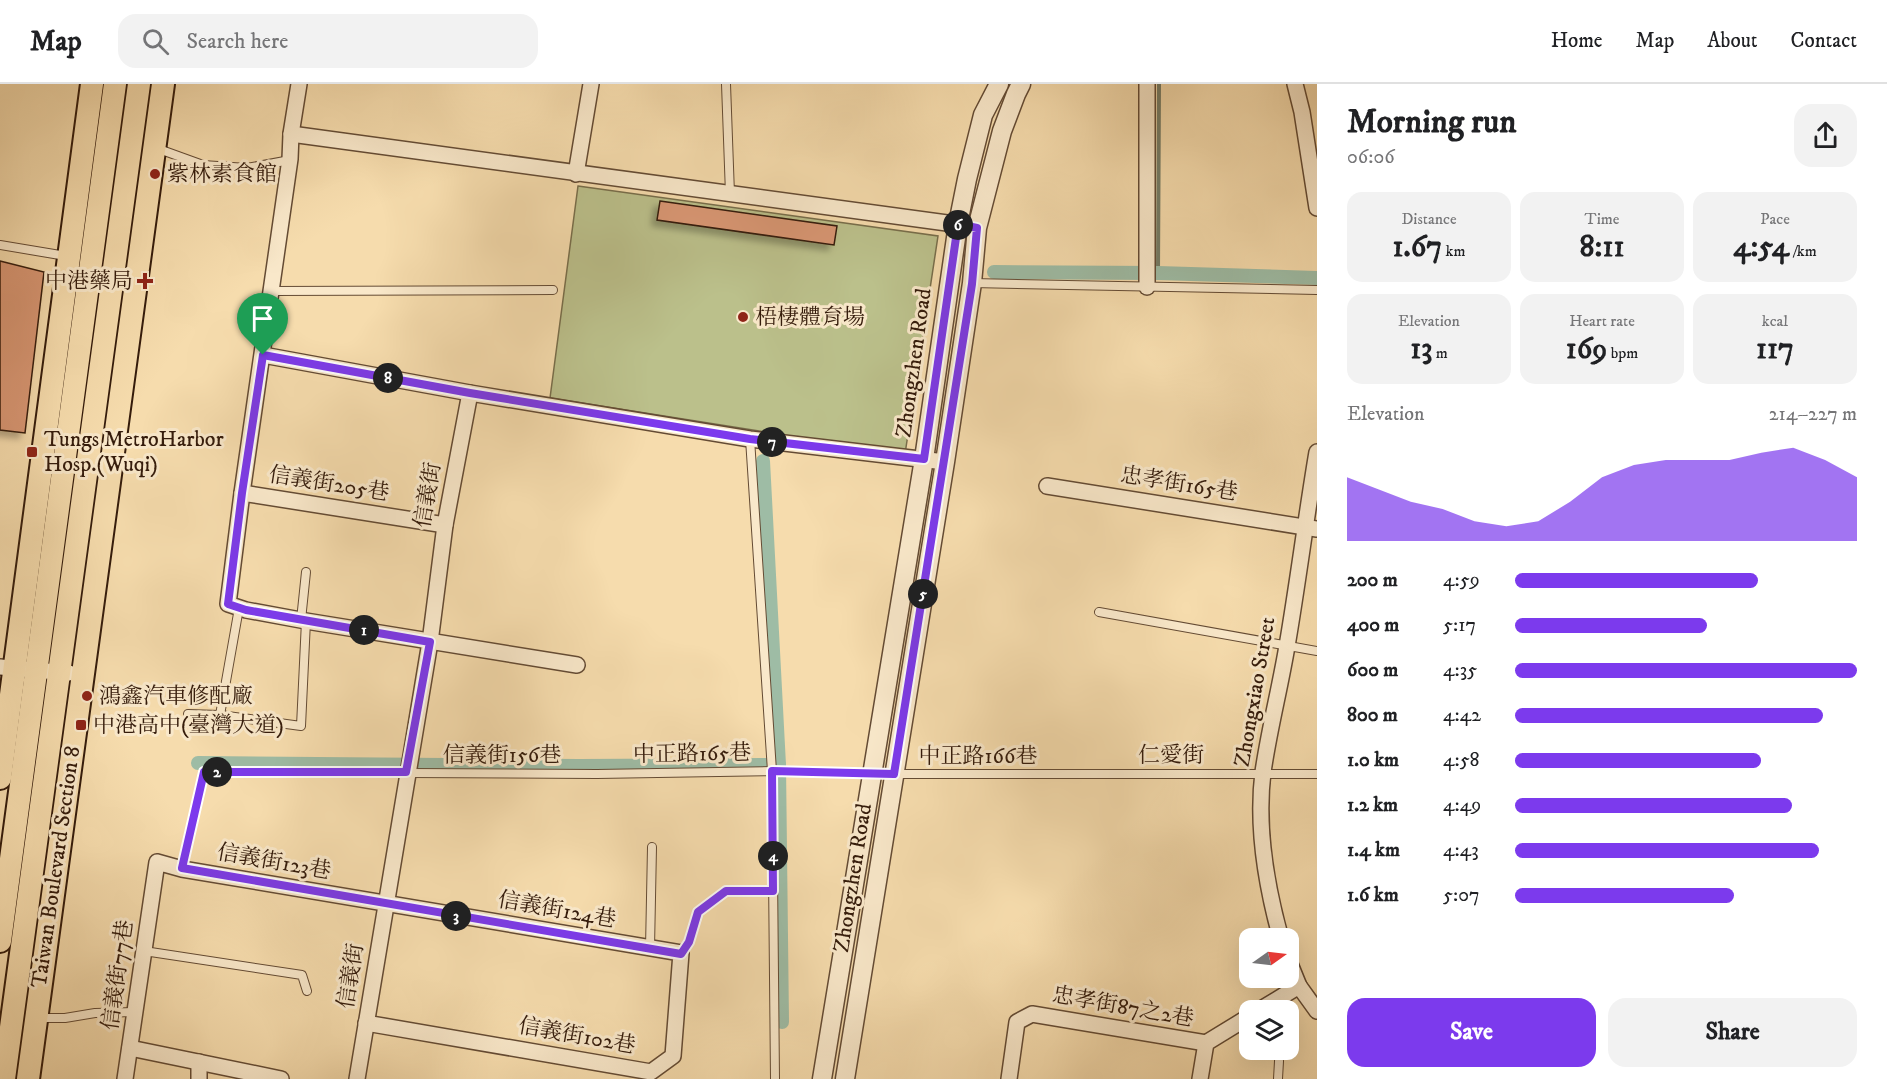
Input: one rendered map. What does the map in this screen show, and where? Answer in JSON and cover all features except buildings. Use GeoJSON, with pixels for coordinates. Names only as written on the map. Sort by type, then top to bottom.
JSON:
{"type":"FeatureCollection","features":[{"type":"Feature","properties":{"kind":"main road","name":"Taiwan Boulevard Section 8"},"geometry":{"type":"LineString","coordinates":[[4,1079],[39,670],[69,257],[92,84]]}},
{"type":"Feature","properties":{"kind":"main road","name":"Taiwan Boulevard Section 8"},"geometry":{"type":"LineString","coordinates":[[0,941],[39,670],[115,84]]}},
{"type":"Feature","properties":{"kind":"main road","name":"Taiwan Boulevard Section 8"},"geometry":{"type":"LineString","coordinates":[[27,1079],[36,1018],[39,670],[115,265],[139,84]]}},
{"type":"Feature","properties":{"kind":"main road","name":"Taiwan Boulevard Section 8"},"geometry":{"type":"LineString","coordinates":[[0,778],[39,670],[138,270],[163,84]]}},
{"type":"Feature","properties":{"kind":"street"},"geometry":{"type":"LineString","coordinates":[[299,84],[228,604],[304,620],[577,665]]}},
{"type":"Feature","properties":{"kind":"street"},"geometry":{"type":"LineString","coordinates":[[576,174],[591,84]]}},
{"type":"Feature","properties":{"kind":"street","name":"Zhongzhen Road"},"geometry":{"type":"LineString","coordinates":[[822,1079],[924,459],[958,224],[983,115],[999,84]]}},
{"type":"Feature","properties":{"kind":"street","name":"Zhongzhen Road"},"geometry":{"type":"LineString","coordinates":[[845,1079],[945,462],[972,284],[977,228],[1002,130],[1021,84]]}},
{"type":"Feature","properties":{"kind":"street"},"geometry":{"type":"LineString","coordinates":[[1147,84],[1147,287]]}},
{"type":"Feature","properties":{"kind":"street"},"geometry":{"type":"LineString","coordinates":[[1294,84],[1309,113],[1317,208]]}},
{"type":"Feature","properties":{"kind":"street"},"geometry":{"type":"LineString","coordinates":[[291,134],[977,228]]}},
{"type":"Feature","properties":{"kind":"street"},"geometry":{"type":"LineString","coordinates":[[263,355],[470,393],[750,439],[945,462]]}},
{"type":"Feature","properties":{"kind":"street","name":"信義街"},"geometry":{"type":"LineString","coordinates":[[357,1079],[406,772],[430,642],[445,525],[470,393]]}},
{"type":"Feature","properties":{"kind":"street","name":"Zhongxiao Street"},"geometry":{"type":"LineString","coordinates":[[1278,928],[1264,869],[1261,808],[1263,773],[1310,528],[1317,452]]}},
{"type":"Feature","properties":{"kind":"street","name":"忠孝街165巷"},"geometry":{"type":"LineString","coordinates":[[1047,486],[1310,528]]}},
{"type":"Feature","properties":{"kind":"street","name":"信義街205巷"},"geometry":{"type":"LineString","coordinates":[[242,493],[445,525]]}},
{"type":"Feature","properties":{"kind":"street","name":"信義街123巷"},"geometry":{"type":"LineString","coordinates":[[157,862],[385,904]]}},
{"type":"Feature","properties":{"kind":"street","name":"信義街77巷"},"geometry":{"type":"LineString","coordinates":[[157,862],[130,1048],[281,1079]]}},
{"type":"Feature","properties":{"kind":"street","name":"信義街124巷"},"geometry":{"type":"LineString","coordinates":[[385,904],[681,954]]}},
{"type":"Feature","properties":{"kind":"street","name":"信義街102巷"},"geometry":{"type":"LineString","coordinates":[[366,1023],[651,1072],[673,1056],[681,954]]}},
{"type":"Feature","properties":{"kind":"street"},"geometry":{"type":"LineString","coordinates":[[1299,986],[1317,1011]]}},
{"type":"Feature","properties":{"kind":"street"},"geometry":{"type":"LineString","coordinates":[[1276,1000],[1296,988]]}},
{"type":"Feature","properties":{"kind":"street","name":"忠孝街87之2巷"},"geometry":{"type":"LineString","coordinates":[[1009,1079],[1017,1022],[1032,1014],[1206,1044]]}},
{"type":"Feature","properties":{"kind":"street"},"geometry":{"type":"LineString","coordinates":[[1200,1079],[1206,1044],[1239,1023]]}},
{"type":"Feature","properties":{"kind":"street"},"geometry":{"type":"LineString","coordinates":[[125,1079],[130,1048]]}},
{"type":"Feature","properties":{"kind":"street"},"geometry":{"type":"LineString","coordinates":[[199,1062],[199,1079]]}},
{"type":"Feature","properties":{"kind":"lane"},"geometry":{"type":"LineString","coordinates":[[726,84],[730,194]]}},
{"type":"Feature","properties":{"kind":"lane"},"geometry":{"type":"LineString","coordinates":[[154,147],[204,165],[247,168],[290,159]]}},
{"type":"Feature","properties":{"kind":"lane"},"geometry":{"type":"LineString","coordinates":[[0,245],[138,270]]}},
{"type":"Feature","properties":{"kind":"lane"},"geometry":{"type":"LineString","coordinates":[[972,284],[1317,290]]}},
{"type":"Feature","properties":{"kind":"lane"},"geometry":{"type":"LineString","coordinates":[[272,291],[553,290]]}},
{"type":"Feature","properties":{"kind":"lane"},"geometry":{"type":"LineString","coordinates":[[750,439],[772,771],[774,1079]]}},
{"type":"Feature","properties":{"kind":"lane"},"geometry":{"type":"LineString","coordinates":[[188,714],[220,715],[301,726],[306,572]]}},
{"type":"Feature","properties":{"kind":"lane"},"geometry":{"type":"LineString","coordinates":[[220,715],[239,608]]}},
{"type":"Feature","properties":{"kind":"lane"},"geometry":{"type":"LineString","coordinates":[[1099,612],[1317,651]]}},
{"type":"Feature","properties":{"kind":"lane","name":"中正路165巷"},"geometry":{"type":"LineString","coordinates":[[597,774],[772,771],[894,774]]}},
{"type":"Feature","properties":{"kind":"lane","name":"信義街156巷"},"geometry":{"type":"LineString","coordinates":[[182,868],[204,772],[597,774]]}},
{"type":"Feature","properties":{"kind":"lane","name":"中正路166巷"},"geometry":{"type":"LineString","coordinates":[[894,774],[1061,774]]}},
{"type":"Feature","properties":{"kind":"lane","name":"仁愛街"},"geometry":{"type":"LineString","coordinates":[[1061,774],[1317,774]]}},
{"type":"Feature","properties":{"kind":"lane","name":"信義街124巷"},"geometry":{"type":"LineString","coordinates":[[650,948],[652,847]]}},
{"type":"Feature","properties":{"kind":"lane"},"geometry":{"type":"LineString","coordinates":[[681,954],[689,942],[698,912],[726,891],[773,891]]}},
{"type":"Feature","properties":{"kind":"lane"},"geometry":{"type":"LineString","coordinates":[[144,951],[302,975],[307,991]]}},
{"type":"Feature","properties":{"kind":"lane"},"geometry":{"type":"LineString","coordinates":[[36,1018],[135,1012]]}},
{"type":"Feature","properties":{"kind":"lane"},"geometry":{"type":"LineString","coordinates":[[1278,1079],[1279,1061]]}},
{"type":"Feature","properties":{"kind":"green space","name":"梧棲體育場"},"geometry":{"type":"Polygon","coordinates":[[[578,186],[938,236],[905,454],[550,398],[578,186]]]}},
{"type":"Feature","properties":{"kind":"waterway"},"geometry":{"type":"LineString","coordinates":[[1158,273],[1159,84]]}},
{"type":"Feature","properties":{"kind":"waterway"},"geometry":{"type":"LineString","coordinates":[[994,272],[1158,273],[1317,278]]}},
{"type":"Feature","properties":{"kind":"waterway"},"geometry":{"type":"LineString","coordinates":[[763,461],[779,765],[782,1022]]}},
{"type":"Feature","properties":{"kind":"waterway"},"geometry":{"type":"LineString","coordinates":[[198,763],[779,765]]}},
{"type":"Feature","properties":{"kind":"place","name":"紫林素食館"},"geometry":{"type":"Point","coordinates":[155,174]}},
{"type":"Feature","properties":{"kind":"place","name":"中港藥局"},"geometry":{"type":"Point","coordinates":[145,281]}},
{"type":"Feature","properties":{"kind":"place","name":"梧棲體育場"},"geometry":{"type":"Point","coordinates":[743,317]}},
{"type":"Feature","properties":{"kind":"place","name":"Tungs MetroHarbor Hosp.(Wuqi)"},"geometry":{"type":"Point","coordinates":[32,452]}},
{"type":"Feature","properties":{"kind":"place","name":"鴻鑫汽車修配廠"},"geometry":{"type":"Point","coordinates":[87,696]}},
{"type":"Feature","properties":{"kind":"place","name":"中港高中(臺灣大道)"},"geometry":{"type":"Point","coordinates":[81,725]}},
{"type":"Feature","properties":{"kind":"route"},"geometry":{"type":"LineString","coordinates":[[958,224],[977,228],[972,284],[945,462],[894,774],[772,771],[773,891],[726,891],[698,912],[689,942],[681,954],[182,868],[204,772],[406,772],[430,642],[246,610],[228,604],[263,355],[470,393],[750,439],[924,459],[958,224]]}}]}
